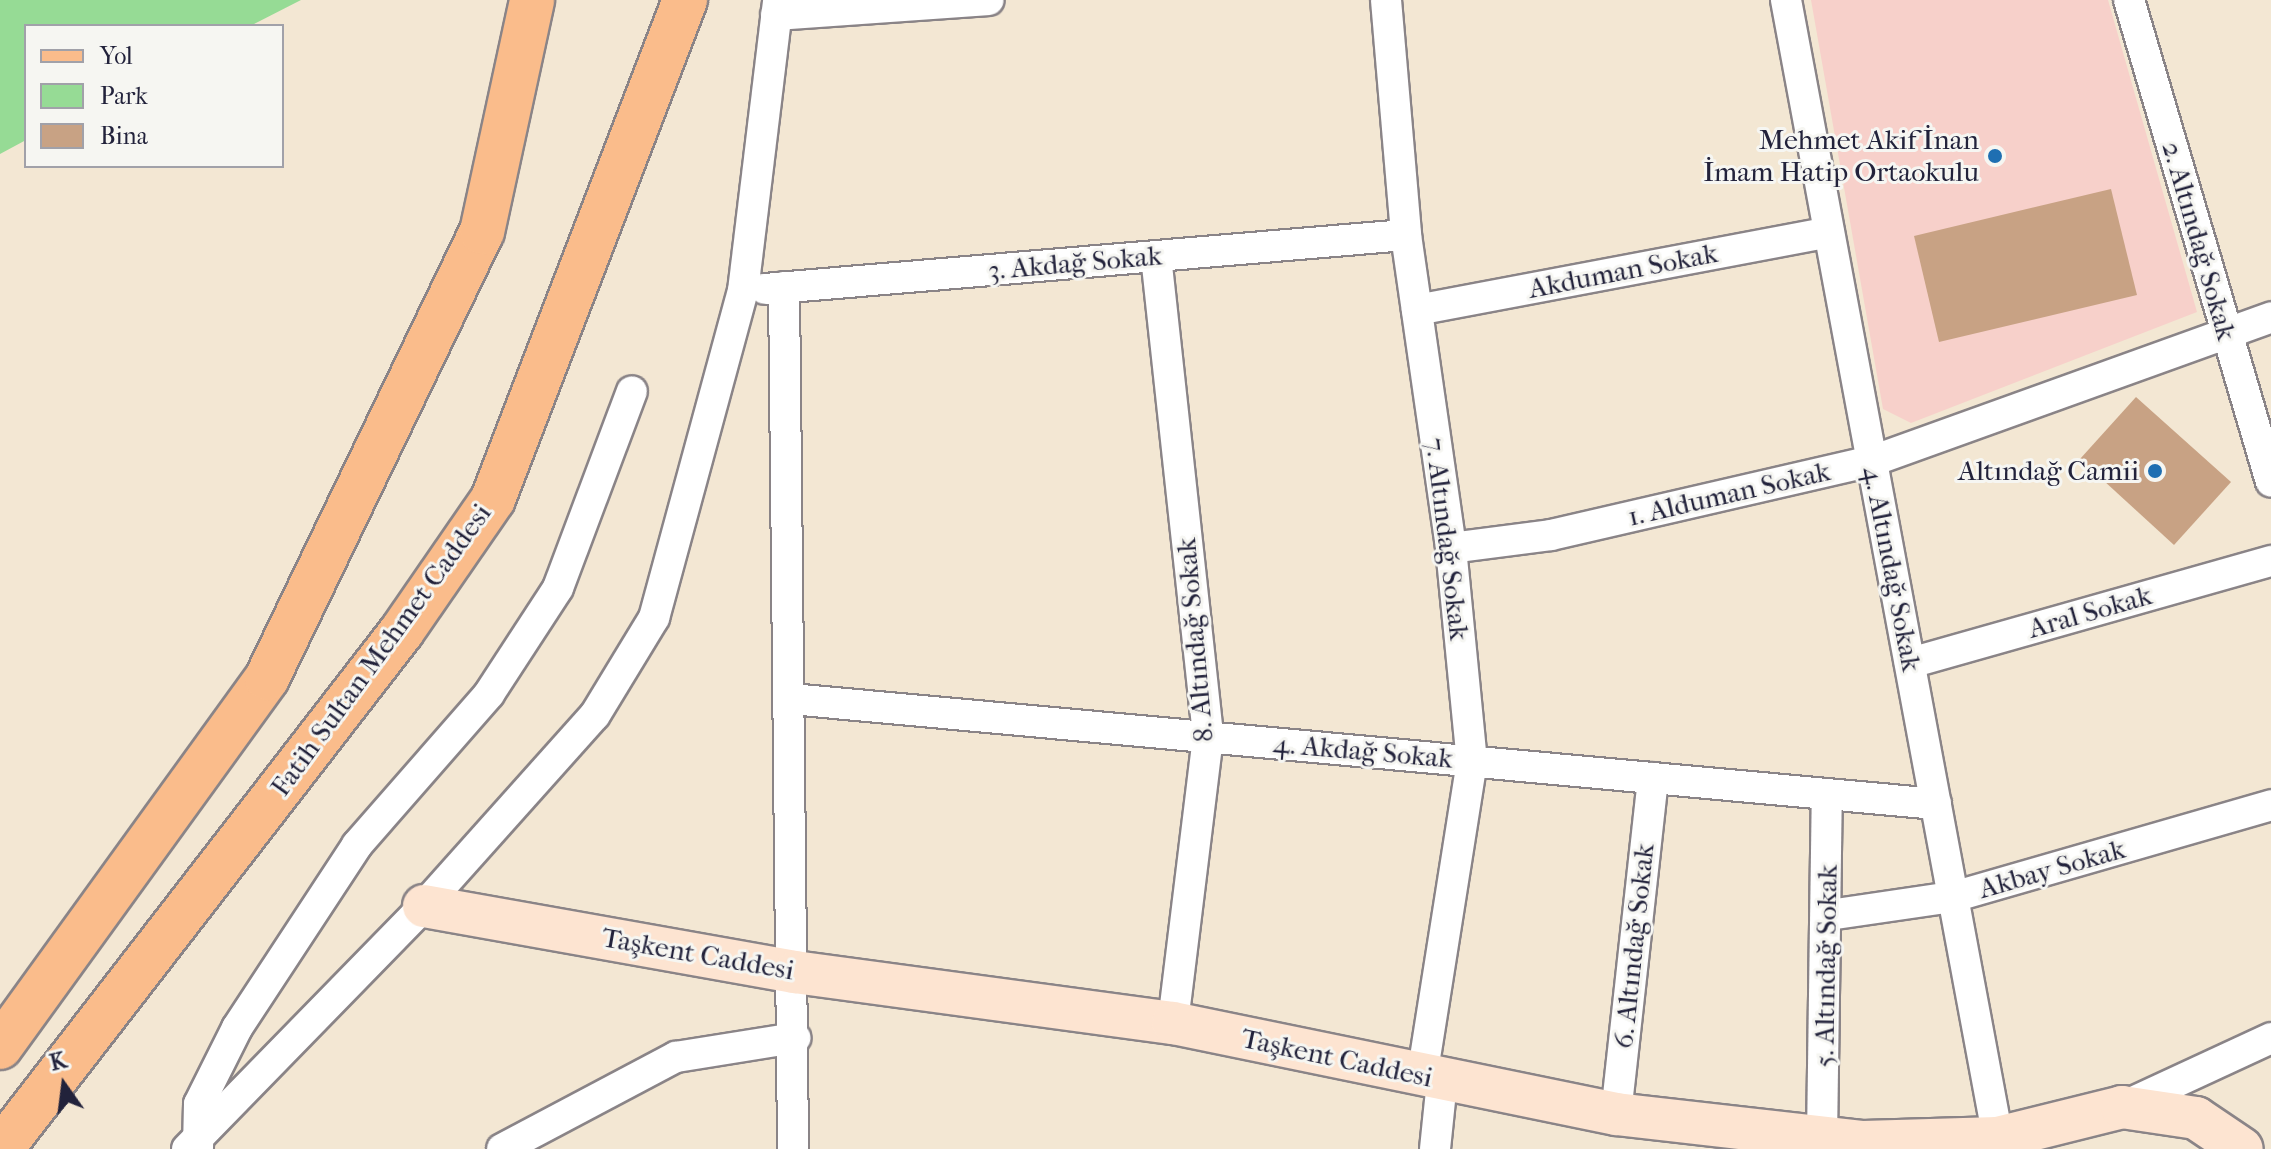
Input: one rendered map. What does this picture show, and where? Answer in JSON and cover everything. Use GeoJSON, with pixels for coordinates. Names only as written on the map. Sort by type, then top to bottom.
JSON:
{"type":"FeatureCollection","features":[{"type":"Feature","properties":{"kind":"main road"},"geometry":{"type":"LineString","coordinates":[[0,1047],[267,678],[482,232],[532,0]]}},
{"type":"Feature","properties":{"kind":"main road","name":"Fatih Sultan Mehmet Caddesi"},"geometry":{"type":"LineString","coordinates":[[1,1149],[402,631],[493,499],[685,0]]}},
{"type":"Feature","properties":{"kind":"street"},"geometry":{"type":"LineString","coordinates":[[194,1146],[424,906],[595,715],[654,618],[743,291],[777,8],[988,0]]}},
{"type":"Feature","properties":{"kind":"street","name":"7. Altındağ Sokak"},"geometry":{"type":"LineString","coordinates":[[1386,0],[1406,235],[1451,548],[1472,761],[1432,1078],[1435,1149]]}},
{"type":"Feature","properties":{"kind":"street","name":"4. Altındağ Sokak"},"geometry":{"type":"LineString","coordinates":[[1786,0],[1998,1138]]}},
{"type":"Feature","properties":{"kind":"street","name":"2. Altındağ Sokak"},"geometry":{"type":"LineString","coordinates":[[2129,0],[2271,482]]}},
{"type":"Feature","properties":{"kind":"street","name":"Akduman Sokak"},"geometry":{"type":"LineString","coordinates":[[1417,310],[1829,232]]}},
{"type":"Feature","properties":{"kind":"street","name":"3. Akdağ Sokak"},"geometry":{"type":"LineString","coordinates":[[743,291],[1406,235]]}},
{"type":"Feature","properties":{"kind":"street","name":"8. Altındağ Sokak"},"geometry":{"type":"LineString","coordinates":[[1156,256],[1208,737],[1173,1023]]}},
{"type":"Feature","properties":{"kind":"street"},"geometry":{"type":"LineString","coordinates":[[784,287],[795,972],[793,1149]]}},
{"type":"Feature","properties":{"kind":"street","name":"1. Alduman Sokak"},"geometry":{"type":"LineString","coordinates":[[1451,548],[1551,535],[1872,461],[2271,317]]}},
{"type":"Feature","properties":{"kind":"street"},"geometry":{"type":"LineString","coordinates":[[194,1146],[199,1104],[237,1028],[348,858],[489,694],[558,588],[632,391]]}},
{"type":"Feature","properties":{"kind":"street","name":"Aral Sokak"},"geometry":{"type":"LineString","coordinates":[[1910,663],[2271,561]]}},
{"type":"Feature","properties":{"kind":"street","name":"4. Akdağ Sokak"},"geometry":{"type":"LineString","coordinates":[[791,699],[1936,804]]}},
{"type":"Feature","properties":{"kind":"street","name":"6. Altındağ Sokak"},"geometry":{"type":"LineString","coordinates":[[1616,1114],[1653,778]]}},
{"type":"Feature","properties":{"kind":"street","name":"5. Altındağ Sokak"},"geometry":{"type":"LineString","coordinates":[[1822,1139],[1829,915],[1827,794]]}},
{"type":"Feature","properties":{"kind":"street","name":"Akbay Sokak"},"geometry":{"type":"LineString","coordinates":[[1829,915],[1953,897],[2271,805]]}},
{"type":"Feature","properties":{"kind":"street","name":"Taşkent Caddesi"},"geometry":{"type":"LineString","coordinates":[[424,906],[795,972],[1173,1023],[1616,1114],[1822,1139],[1998,1138],[2122,1107],[2196,1118],[2242,1149]]}},
{"type":"Feature","properties":{"kind":"street"},"geometry":{"type":"LineString","coordinates":[[502,1149],[676,1057],[795,1038]]}},
{"type":"Feature","properties":{"kind":"street"},"geometry":{"type":"LineString","coordinates":[[2122,1107],[2271,1038]]}},
{"type":"Feature","properties":{"kind":"shaded area","name":"Mehmet Akif İnan İmam Hatip Ortaokulu"},"geometry":{"type":"Polygon","coordinates":[[[1811,0],[2108,0],[2197,312],[1911,423],[1883,409],[1811,0]]]}},
{"type":"Feature","properties":{"kind":"green space"},"geometry":{"type":"Polygon","coordinates":[[[0,0],[301,0],[254,24],[24,24],[24,141],[0,154],[0,0]]]}},
{"type":"Feature","properties":{"kind":"building"},"geometry":{"type":"Polygon","coordinates":[[[2111,189],[2137,295],[1939,342],[1914,236],[2111,189]]]}},
{"type":"Feature","properties":{"kind":"building","name":"Altındağ Camii"},"geometry":{"type":"Polygon","coordinates":[[[2136,397],[2231,482],[2174,545],[2080,459],[2136,397]]]}},
{"type":"Feature","properties":{"kind":"place","name":"Mehmet Akif İnan İmam Hatip Ortaokulu"},"geometry":{"type":"Point","coordinates":[1995,156]}},
{"type":"Feature","properties":{"kind":"place","name":"Altındağ Camii"},"geometry":{"type":"Point","coordinates":[2155,471]}}]}
